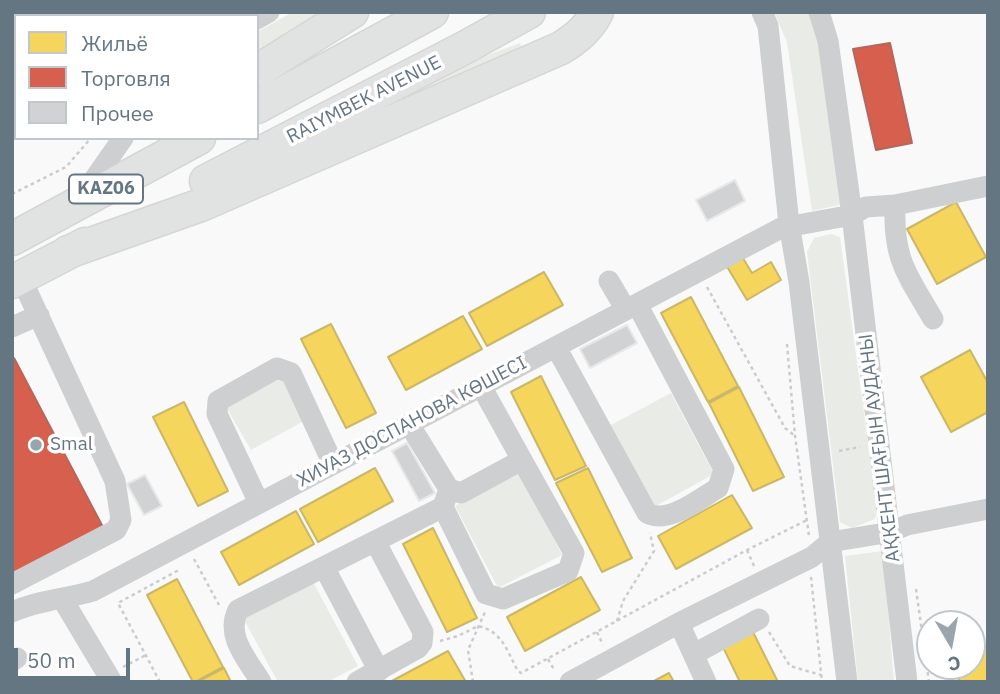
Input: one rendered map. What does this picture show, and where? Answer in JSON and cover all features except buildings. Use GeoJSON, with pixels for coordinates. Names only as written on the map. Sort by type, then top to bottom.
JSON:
{"type":"FeatureCollection","features":[{"type":"Feature","properties":{"kind":"highway"},"geometry":{"type":"LineString","coordinates":[[259,70],[352,12]]}},
{"type":"Feature","properties":{"kind":"highway"},"geometry":{"type":"LineString","coordinates":[[259,106],[432,12]]}},
{"type":"Feature","properties":{"kind":"highway","name":"RAIYMBEK AVENUE"},"geometry":{"type":"LineString","coordinates":[[17,280],[529,12]]}},
{"type":"Feature","properties":{"kind":"highway"},"geometry":{"type":"LineString","coordinates":[[68,253],[201,205],[561,48],[576,39],[590,25],[597,12]]}},
{"type":"Feature","properties":{"kind":"highway"},"geometry":{"type":"LineString","coordinates":[[53,217],[149,140]]}},
{"type":"Feature","properties":{"kind":"highway","name":"KАZ06"},"geometry":{"type":"LineString","coordinates":[[12,239],[195,140]]}},
{"type":"Feature","properties":{"kind":"street"},"geometry":{"type":"LineString","coordinates":[[762,12],[768,26],[789,225],[799,282],[847,682]]}},
{"type":"Feature","properties":{"kind":"street","name":"АҚКЕНТ ШАҒЫН АУДАНЫ"},"geometry":{"type":"LineString","coordinates":[[819,12],[828,41],[852,215],[907,682]]}},
{"type":"Feature","properties":{"kind":"street"},"geometry":{"type":"LineString","coordinates":[[86,191],[118,140]]}},
{"type":"Feature","properties":{"kind":"street","name":"ХИУАЗ ДОСПАНОВА КӨШЕСІ"},"geometry":{"type":"LineString","coordinates":[[12,612],[31,603],[63,600],[93,591],[789,225],[852,215],[866,207],[895,205],[988,186]]}},
{"type":"Feature","properties":{"kind":"street"},"geometry":{"type":"LineString","coordinates":[[895,205],[894,231],[902,266],[933,319]]}},
{"type":"Feature","properties":{"kind":"street"},"geometry":{"type":"LineString","coordinates":[[12,584],[116,530],[121,520],[115,481],[39,314],[17,280]]}},
{"type":"Feature","properties":{"kind":"street"},"geometry":{"type":"LineString","coordinates":[[556,346],[647,513],[652,516],[668,516],[718,488],[723,469],[631,307],[610,281]]}},
{"type":"Feature","properties":{"kind":"street"},"geometry":{"type":"LineString","coordinates":[[12,327],[39,314]]}},
{"type":"Feature","properties":{"kind":"street"},"geometry":{"type":"LineString","coordinates":[[259,503],[217,414],[218,401],[277,368],[291,373],[333,464]]}},
{"type":"Feature","properties":{"kind":"street"},"geometry":{"type":"LineString","coordinates":[[409,424],[446,498],[486,594],[503,599],[568,571],[574,553],[481,386]]}},
{"type":"Feature","properties":{"kind":"street"},"geometry":{"type":"LineString","coordinates":[[261,682],[233,635],[233,621],[238,610],[375,541],[446,498],[461,493],[522,460]]}},
{"type":"Feature","properties":{"kind":"street"},"geometry":{"type":"LineString","coordinates":[[570,682],[679,623],[812,557],[830,542],[891,532],[906,525],[988,509]]}},
{"type":"Feature","properties":{"kind":"street"},"geometry":{"type":"LineString","coordinates":[[358,682],[418,648],[422,643],[423,632],[375,541]]}},
{"type":"Feature","properties":{"kind":"street"},"geometry":{"type":"LineString","coordinates":[[324,567],[379,671]]}},
{"type":"Feature","properties":{"kind":"street"},"geometry":{"type":"LineString","coordinates":[[63,600],[110,678]]}},
{"type":"Feature","properties":{"kind":"street"},"geometry":{"type":"LineString","coordinates":[[679,623],[706,682]]}},
{"type":"Feature","properties":{"kind":"street"},"geometry":{"type":"LineString","coordinates":[[694,654],[763,624]]}},
{"type":"Feature","properties":{"kind":"path"},"geometry":{"type":"LineString","coordinates":[[12,194],[66,167],[89,140]]}},
{"type":"Feature","properties":{"kind":"path"},"geometry":{"type":"LineString","coordinates":[[699,272],[785,428],[795,436]]}},
{"type":"Feature","properties":{"kind":"path"},"geometry":{"type":"LineString","coordinates":[[785,333],[795,436],[812,557],[810,572],[822,682]]}},
{"type":"Feature","properties":{"kind":"path"},"geometry":{"type":"LineString","coordinates":[[819,454],[880,444]]}},
{"type":"Feature","properties":{"kind":"path"},"geometry":{"type":"LineString","coordinates":[[617,621],[623,601],[654,551],[649,526],[652,516]]}},
{"type":"Feature","properties":{"kind":"path"},"geometry":{"type":"LineString","coordinates":[[422,643],[449,639],[478,626],[491,629],[521,673],[807,520]]}},
{"type":"Feature","properties":{"kind":"path"},"geometry":{"type":"LineString","coordinates":[[184,542],[223,612],[233,621]]}},
{"type":"Feature","properties":{"kind":"path"},"geometry":{"type":"LineString","coordinates":[[160,682],[118,603],[177,571],[164,552]]}},
{"type":"Feature","properties":{"kind":"path"},"geometry":{"type":"LineString","coordinates":[[473,682],[468,650],[493,596]]}},
{"type":"Feature","properties":{"kind":"path"},"geometry":{"type":"LineString","coordinates":[[763,624],[790,666],[821,675]]}},
{"type":"Feature","properties":{"kind":"path"},"geometry":{"type":"LineString","coordinates":[[110,678],[146,655]]}},
{"type":"Feature","properties":{"kind":"path"},"geometry":{"type":"LineString","coordinates":[[548,659],[561,682]]}},
{"type":"Feature","properties":{"kind":"shaded area"},"geometry":{"type":"Polygon","coordinates":[[[293,12],[330,12],[259,58],[259,31],[293,12]]]}},
{"type":"Feature","properties":{"kind":"shaded area"},"geometry":{"type":"Polygon","coordinates":[[[774,12],[810,12],[818,25],[843,204],[812,211],[787,42],[774,12]]]}},
{"type":"Feature","properties":{"kind":"shaded area"},"geometry":{"type":"Polygon","coordinates":[[[520,43],[522,49],[218,185],[472,61],[520,43]]]}},
{"type":"Feature","properties":{"kind":"shaded area"},"geometry":{"type":"Polygon","coordinates":[[[831,234],[840,237],[877,509],[875,519],[852,528],[840,522],[807,252],[814,238],[831,234]]]}},
{"type":"Feature","properties":{"kind":"shaded area"},"geometry":{"type":"Polygon","coordinates":[[[282,375],[304,421],[251,450],[225,405],[282,375]]]}},
{"type":"Feature","properties":{"kind":"shaded area"},"geometry":{"type":"Polygon","coordinates":[[[671,393],[714,474],[654,507],[609,426],[671,393]]]}},
{"type":"Feature","properties":{"kind":"shaded area"},"geometry":{"type":"Polygon","coordinates":[[[521,473],[562,555],[498,588],[455,506],[521,473]]]}},
{"type":"Feature","properties":{"kind":"shaded area"},"geometry":{"type":"Polygon","coordinates":[[[883,551],[894,682],[858,682],[845,556],[883,551]]]}},
{"type":"Feature","properties":{"kind":"shaded area"},"geometry":{"type":"Polygon","coordinates":[[[312,580],[358,666],[327,682],[278,682],[242,616],[312,580]]]}},
{"type":"Feature","properties":{"kind":"place","name":"Smal"},"geometry":{"type":"Point","coordinates":[36,445]}}]}
